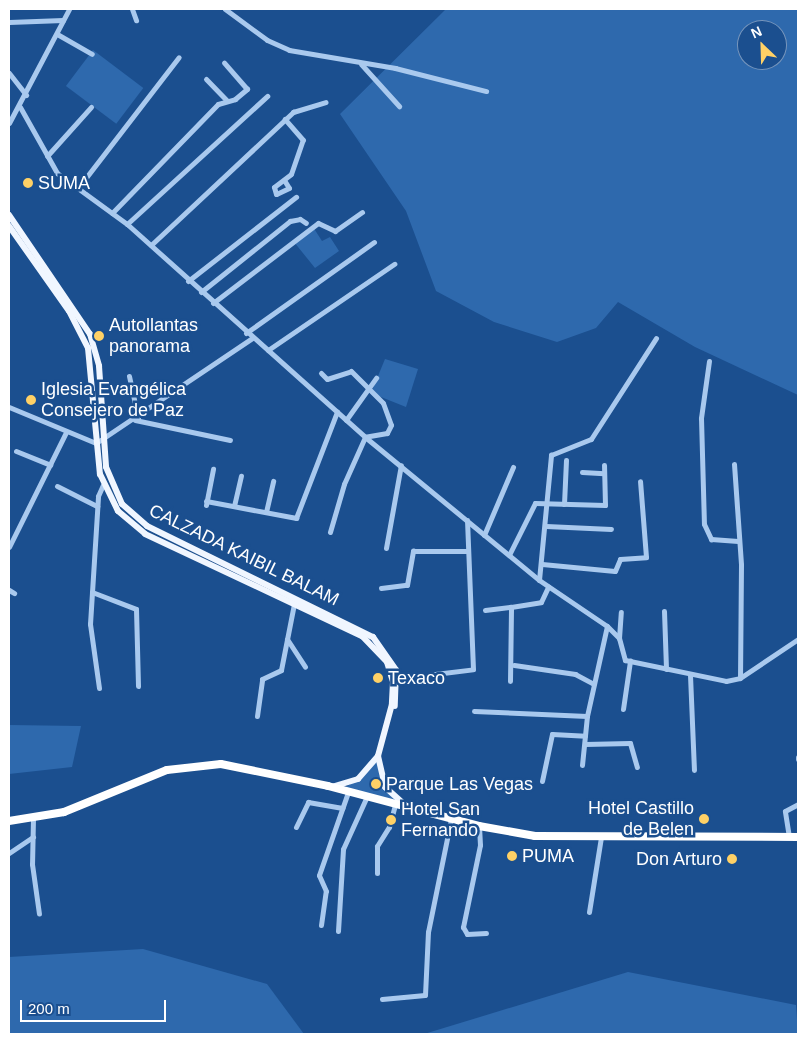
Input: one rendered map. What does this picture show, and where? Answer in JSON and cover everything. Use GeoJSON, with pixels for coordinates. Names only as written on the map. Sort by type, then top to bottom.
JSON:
{"type":"FeatureCollection","features":[{"type":"Feature","properties":{"kind":"highway"},"geometry":{"type":"LineString","coordinates":[[9,821],[34,818],[89,803],[146,776],[194,766],[254,768],[479,826],[535,836],[798,837]]}},
{"type":"Feature","properties":{"kind":"main road","name":"CALZADA KAIBIL BALAM"},"geometry":{"type":"LineString","coordinates":[[9,215],[90,334],[99,366],[103,440],[112,486],[136,519],[378,641],[398,676],[391,717],[378,756],[358,778],[330,787]]}},
{"type":"Feature","properties":{"kind":"main road","name":"CALZADA KAIBIL BALAM"},"geometry":{"type":"LineString","coordinates":[[9,226],[69,311],[88,348],[96,443],[103,485],[118,511],[145,534],[362,636],[384,656],[393,682],[391,717]]}},
{"type":"Feature","properties":{"kind":"main road"},"geometry":{"type":"LineString","coordinates":[[378,756],[385,787],[407,807]]}},
{"type":"Feature","properties":{"kind":"street"},"geometry":{"type":"LineString","coordinates":[[9,123],[20,107],[70,9]]}},
{"type":"Feature","properties":{"kind":"street"},"geometry":{"type":"LineString","coordinates":[[132,9],[136,20]]}},
{"type":"Feature","properties":{"kind":"street"},"geometry":{"type":"LineString","coordinates":[[225,9],[275,45],[486,91]]}},
{"type":"Feature","properties":{"kind":"street"},"geometry":{"type":"LineString","coordinates":[[9,22],[63,20]]}},
{"type":"Feature","properties":{"kind":"street"},"geometry":{"type":"LineString","coordinates":[[57,34],[92,54]]}},
{"type":"Feature","properties":{"kind":"street"},"geometry":{"type":"LineString","coordinates":[[78,188],[179,57]]}},
{"type":"Feature","properties":{"kind":"street"},"geometry":{"type":"LineString","coordinates":[[112,213],[218,104],[239,97],[248,86],[224,63]]}},
{"type":"Feature","properties":{"kind":"street"},"geometry":{"type":"LineString","coordinates":[[361,63],[399,106]]}},
{"type":"Feature","properties":{"kind":"street"},"geometry":{"type":"LineString","coordinates":[[9,73],[26,95]]}},
{"type":"Feature","properties":{"kind":"street"},"geometry":{"type":"LineString","coordinates":[[206,79],[227,101]]}},
{"type":"Feature","properties":{"kind":"street"},"geometry":{"type":"LineString","coordinates":[[127,224],[267,96]]}},
{"type":"Feature","properties":{"kind":"street"},"geometry":{"type":"LineString","coordinates":[[150,245],[296,110],[326,102]]}},
{"type":"Feature","properties":{"kind":"street"},"geometry":{"type":"LineString","coordinates":[[20,107],[57,172],[127,224],[246,333],[268,350],[365,437],[539,580],[607,626],[619,638]]}},
{"type":"Feature","properties":{"kind":"street"},"geometry":{"type":"LineString","coordinates":[[47,156],[91,107]]}},
{"type":"Feature","properties":{"kind":"street"},"geometry":{"type":"LineString","coordinates":[[284,180],[304,140],[285,119]]}},
{"type":"Feature","properties":{"kind":"street"},"geometry":{"type":"LineString","coordinates":[[188,280],[296,197]]}},
{"type":"Feature","properties":{"kind":"street"},"geometry":{"type":"LineString","coordinates":[[213,303],[318,222],[335,231],[362,212]]}},
{"type":"Feature","properties":{"kind":"street"},"geometry":{"type":"LineString","coordinates":[[201,292],[290,221],[300,219],[306,223]]}},
{"type":"Feature","properties":{"kind":"street"},"geometry":{"type":"LineString","coordinates":[[246,333],[374,242]]}},
{"type":"Feature","properties":{"kind":"street"},"geometry":{"type":"LineString","coordinates":[[268,350],[394,264]]}},
{"type":"Feature","properties":{"kind":"street"},"geometry":{"type":"LineString","coordinates":[[9,407],[96,443],[137,419],[252,338]]}},
{"type":"Feature","properties":{"kind":"street"},"geometry":{"type":"LineString","coordinates":[[539,580],[546,526],[551,455],[591,439],[656,338]]}},
{"type":"Feature","properties":{"kind":"street"},"geometry":{"type":"LineString","coordinates":[[709,361],[701,418],[704,524],[712,539],[738,540]]}},
{"type":"Feature","properties":{"kind":"street"},"geometry":{"type":"LineString","coordinates":[[321,373],[327,379],[351,371],[370,386],[391,425],[387,433],[365,437]]}},
{"type":"Feature","properties":{"kind":"street"},"geometry":{"type":"LineString","coordinates":[[129,376],[137,419]]}},
{"type":"Feature","properties":{"kind":"street"},"geometry":{"type":"LineString","coordinates":[[346,420],[376,378]]}},
{"type":"Feature","properties":{"kind":"street"},"geometry":{"type":"LineString","coordinates":[[213,469],[206,503],[234,506],[292,519],[298,516],[337,412]]}},
{"type":"Feature","properties":{"kind":"street"},"geometry":{"type":"LineString","coordinates":[[137,419],[230,440]]}},
{"type":"Feature","properties":{"kind":"street"},"geometry":{"type":"LineString","coordinates":[[9,547],[66,432]]}},
{"type":"Feature","properties":{"kind":"street"},"geometry":{"type":"LineString","coordinates":[[330,532],[344,484],[365,437]]}},
{"type":"Feature","properties":{"kind":"street"},"geometry":{"type":"LineString","coordinates":[[16,450],[50,465]]}},
{"type":"Feature","properties":{"kind":"street"},"geometry":{"type":"LineString","coordinates":[[564,504],[566,460]]}},
{"type":"Feature","properties":{"kind":"street"},"geometry":{"type":"LineString","coordinates":[[734,464],[738,540],[740,678]]}},
{"type":"Feature","properties":{"kind":"street"},"geometry":{"type":"LineString","coordinates":[[386,548],[401,465]]}},
{"type":"Feature","properties":{"kind":"street"},"geometry":{"type":"LineString","coordinates":[[509,555],[533,504],[605,505],[604,465]]}},
{"type":"Feature","properties":{"kind":"street"},"geometry":{"type":"LineString","coordinates":[[484,535],[513,467]]}},
{"type":"Feature","properties":{"kind":"street"},"geometry":{"type":"LineString","coordinates":[[582,472],[604,473]]}},
{"type":"Feature","properties":{"kind":"street"},"geometry":{"type":"LineString","coordinates":[[234,506],[241,476]]}},
{"type":"Feature","properties":{"kind":"street"},"geometry":{"type":"LineString","coordinates":[[266,512],[273,481]]}},
{"type":"Feature","properties":{"kind":"street"},"geometry":{"type":"LineString","coordinates":[[542,564],[615,571],[620,559],[646,557],[640,481]]}},
{"type":"Feature","properties":{"kind":"street"},"geometry":{"type":"LineString","coordinates":[[99,688],[90,624],[97,506],[103,485]]}},
{"type":"Feature","properties":{"kind":"street"},"geometry":{"type":"LineString","coordinates":[[57,486],[97,506]]}},
{"type":"Feature","properties":{"kind":"street"},"geometry":{"type":"LineString","coordinates":[[436,674],[473,669],[467,520]]}},
{"type":"Feature","properties":{"kind":"street"},"geometry":{"type":"LineString","coordinates":[[546,526],[611,529]]}},
{"type":"Feature","properties":{"kind":"street"},"geometry":{"type":"LineString","coordinates":[[380,588],[407,585],[413,551],[467,551]]}},
{"type":"Feature","properties":{"kind":"street"},"geometry":{"type":"LineString","coordinates":[[485,610],[541,602],[548,587]]}},
{"type":"Feature","properties":{"kind":"street"},"geometry":{"type":"LineString","coordinates":[[9,590],[14,593]]}},
{"type":"Feature","properties":{"kind":"street"},"geometry":{"type":"LineString","coordinates":[[92,592],[136,609],[138,686]]}},
{"type":"Feature","properties":{"kind":"street"},"geometry":{"type":"LineString","coordinates":[[257,716],[259,685],[262,679],[282,670],[294,604]]}},
{"type":"Feature","properties":{"kind":"street"},"geometry":{"type":"LineString","coordinates":[[510,681],[514,665],[511,607]]}},
{"type":"Feature","properties":{"kind":"street"},"geometry":{"type":"LineString","coordinates":[[664,611],[666,669]]}},
{"type":"Feature","properties":{"kind":"street"},"geometry":{"type":"LineString","coordinates":[[621,612],[620,654],[630,661],[726,681],[740,678],[798,639]]}},
{"type":"Feature","properties":{"kind":"street"},"geometry":{"type":"LineString","coordinates":[[582,765],[587,716],[607,626]]}},
{"type":"Feature","properties":{"kind":"street"},"geometry":{"type":"LineString","coordinates":[[287,639],[305,668]]}},
{"type":"Feature","properties":{"kind":"street"},"geometry":{"type":"LineString","coordinates":[[622,709],[630,661]]}},
{"type":"Feature","properties":{"kind":"street"},"geometry":{"type":"LineString","coordinates":[[514,665],[575,674],[594,684]]}},
{"type":"Feature","properties":{"kind":"street"},"geometry":{"type":"LineString","coordinates":[[690,675],[694,770]]}},
{"type":"Feature","properties":{"kind":"street"},"geometry":{"type":"LineString","coordinates":[[474,711],[587,716]]}},
{"type":"Feature","properties":{"kind":"street"},"geometry":{"type":"LineString","coordinates":[[542,781],[552,734],[585,736]]}},
{"type":"Feature","properties":{"kind":"street"},"geometry":{"type":"LineString","coordinates":[[585,744],[630,743],[637,767]]}},
{"type":"Feature","properties":{"kind":"street"},"geometry":{"type":"LineString","coordinates":[[321,925],[326,891],[318,875],[348,792]]}},
{"type":"Feature","properties":{"kind":"street"},"geometry":{"type":"LineString","coordinates":[[338,931],[343,849],[367,796]]}},
{"type":"Feature","properties":{"kind":"street"},"geometry":{"type":"LineString","coordinates":[[296,827],[308,802],[342,808]]}},
{"type":"Feature","properties":{"kind":"street"},"geometry":{"type":"LineString","coordinates":[[377,873],[378,846],[387,832],[395,804]]}},
{"type":"Feature","properties":{"kind":"street"},"geometry":{"type":"LineString","coordinates":[[789,836],[785,811],[798,804]]}},
{"type":"Feature","properties":{"kind":"street"},"geometry":{"type":"LineString","coordinates":[[34,818],[33,883],[39,914]]}},
{"type":"Feature","properties":{"kind":"street"},"geometry":{"type":"LineString","coordinates":[[382,999],[425,995],[428,932],[451,819]]}},
{"type":"Feature","properties":{"kind":"street"},"geometry":{"type":"LineString","coordinates":[[479,826],[480,845],[463,927],[467,934],[486,932]]}},
{"type":"Feature","properties":{"kind":"street"},"geometry":{"type":"LineString","coordinates":[[9,853],[33,837]]}},
{"type":"Feature","properties":{"kind":"street"},"geometry":{"type":"LineString","coordinates":[[589,912],[601,837]]}},
{"type":"Feature","properties":{"kind":"shaded area"},"geometry":{"type":"Polygon","coordinates":[[[446,9],[798,9],[798,395],[695,347],[618,302],[596,328],[557,342],[494,322],[436,291],[406,211],[340,114],[446,9]]]}},
{"type":"Feature","properties":{"kind":"shaded area"},"geometry":{"type":"Polygon","coordinates":[[[93,50],[143,88],[116,124],[66,86],[93,50]]]}},
{"type":"Feature","properties":{"kind":"shaded area"},"geometry":{"type":"Polygon","coordinates":[[[313,227],[322,241],[330,237],[339,251],[315,268],[294,242],[313,227]]]}},
{"type":"Feature","properties":{"kind":"shaded area"},"geometry":{"type":"Polygon","coordinates":[[[385,359],[418,369],[406,407],[371,393],[385,359]]]}},
{"type":"Feature","properties":{"kind":"shaded area"},"geometry":{"type":"Polygon","coordinates":[[[9,725],[81,726],[72,767],[9,774],[9,725]]]}},
{"type":"Feature","properties":{"kind":"shaded area"},"geometry":{"type":"Polygon","coordinates":[[[378,758],[379,775],[395,800],[344,788],[362,777],[378,758]]]}},
{"type":"Feature","properties":{"kind":"shaded area"},"geometry":{"type":"Polygon","coordinates":[[[143,949],[267,984],[304,1034],[9,1034],[9,957],[143,949]]]}},
{"type":"Feature","properties":{"kind":"shaded area"},"geometry":{"type":"Polygon","coordinates":[[[628,972],[796,1005],[798,1034],[424,1034],[628,972]]]}},
{"type":"Feature","properties":{"kind":"place","name":"SUMA"},"geometry":{"type":"Point","coordinates":[28,183]}},
{"type":"Feature","properties":{"kind":"place","name":"Autollantas panorama"},"geometry":{"type":"Point","coordinates":[99,336]}},
{"type":"Feature","properties":{"kind":"place","name":"Iglesia Evangélica Consejero de Paz"},"geometry":{"type":"Point","coordinates":[31,400]}},
{"type":"Feature","properties":{"kind":"place","name":"Texaco"},"geometry":{"type":"Point","coordinates":[378,678]}},
{"type":"Feature","properties":{"kind":"place","name":"Parque Las Vegas"},"geometry":{"type":"Point","coordinates":[376,784]}},
{"type":"Feature","properties":{"kind":"place","name":"Hotel Castillo de Belen"},"geometry":{"type":"Point","coordinates":[704,819]}},
{"type":"Feature","properties":{"kind":"place","name":"Hotel San Fernando"},"geometry":{"type":"Point","coordinates":[391,820]}},
{"type":"Feature","properties":{"kind":"place","name":"PUMA"},"geometry":{"type":"Point","coordinates":[512,856]}},
{"type":"Feature","properties":{"kind":"place","name":"Don Arturo"},"geometry":{"type":"Point","coordinates":[732,859]}}]}
